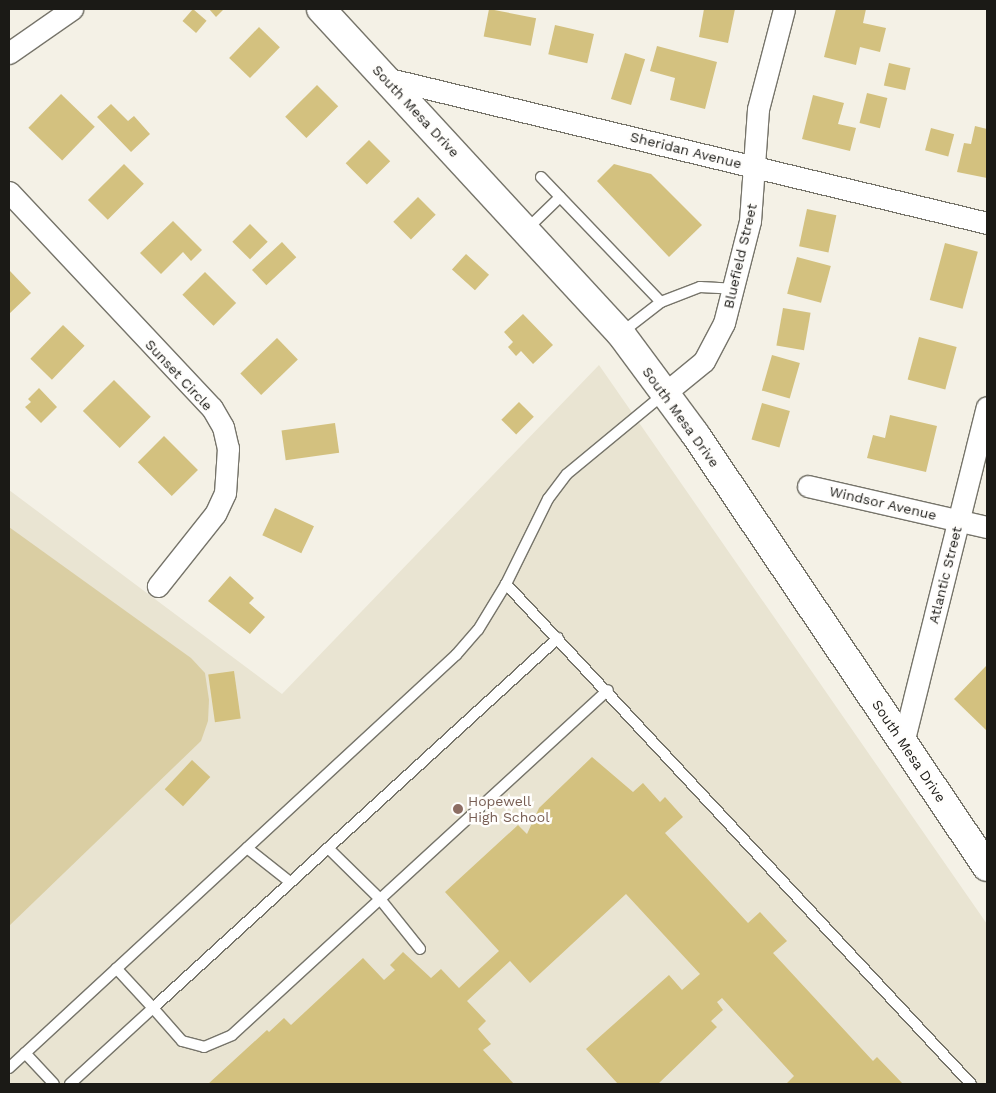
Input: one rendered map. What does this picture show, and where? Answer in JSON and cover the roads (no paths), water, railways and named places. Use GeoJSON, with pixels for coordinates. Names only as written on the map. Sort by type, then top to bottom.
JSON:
{"type":"FeatureCollection","features":[{"type":"Feature","properties":{"kind":"main road","name":"South Mesa Drive"},"geometry":{"type":"LineString","coordinates":[[322,9],[527,229],[621,334],[665,393],[987,867]]}},
{"type":"Feature","properties":{"kind":"street"},"geometry":{"type":"LineString","coordinates":[[9,53],[72,9]]}},
{"type":"Feature","properties":{"kind":"street","name":"Bluefield Street"},"geometry":{"type":"LineString","coordinates":[[665,393],[704,361],[717,341],[733,289],[750,221],[758,109],[784,9]]}},
{"type":"Feature","properties":{"kind":"street","name":"Sheridan Avenue"},"geometry":{"type":"LineString","coordinates":[[385,78],[987,223]]}},
{"type":"Feature","properties":{"kind":"street","name":"Sunset Circle"},"geometry":{"type":"LineString","coordinates":[[9,192],[212,408],[223,427],[228,448],[225,493],[215,514],[158,586]]}},
{"type":"Feature","properties":{"kind":"street","name":"Atlantic Street"},"geometry":{"type":"LineString","coordinates":[[903,743],[987,408]]}},
{"type":"Feature","properties":{"kind":"street","name":"Windsor Avenue"},"geometry":{"type":"LineString","coordinates":[[808,486],[987,527]]}},
{"type":"Feature","properties":{"kind":"lane"},"geometry":{"type":"LineString","coordinates":[[541,177],[661,302]]}},
{"type":"Feature","properties":{"kind":"lane"},"geometry":{"type":"LineString","coordinates":[[527,229],[560,197]]}},
{"type":"Feature","properties":{"kind":"lane"},"geometry":{"type":"LineString","coordinates":[[621,334],[661,302],[700,287],[733,289]]}},
{"type":"Feature","properties":{"kind":"lane"},"geometry":{"type":"LineString","coordinates":[[9,1068],[456,655],[478,630],[506,584],[548,499],[567,474],[665,393]]}},
{"type":"Feature","properties":{"kind":"lane"},"geometry":{"type":"LineString","coordinates":[[506,584],[608,690],[971,1084]]}},
{"type":"Feature","properties":{"kind":"lane"},"geometry":{"type":"LineString","coordinates":[[70,1084],[558,638]]}},
{"type":"Feature","properties":{"kind":"lane"},"geometry":{"type":"LineString","coordinates":[[116,968],[182,1041],[204,1047],[232,1035],[608,690]]}},
{"type":"Feature","properties":{"kind":"lane"},"geometry":{"type":"LineString","coordinates":[[247,848],[290,882]]}},
{"type":"Feature","properties":{"kind":"lane"},"geometry":{"type":"LineString","coordinates":[[328,848],[380,899],[420,948]]}},
{"type":"Feature","properties":{"kind":"lane"},"geometry":{"type":"LineString","coordinates":[[25,1053],[54,1084]]}},
{"type":"Feature","properties":{"kind":"place","name":"Hopewell High School"},"geometry":{"type":"Point","coordinates":[458,809]}}]}
